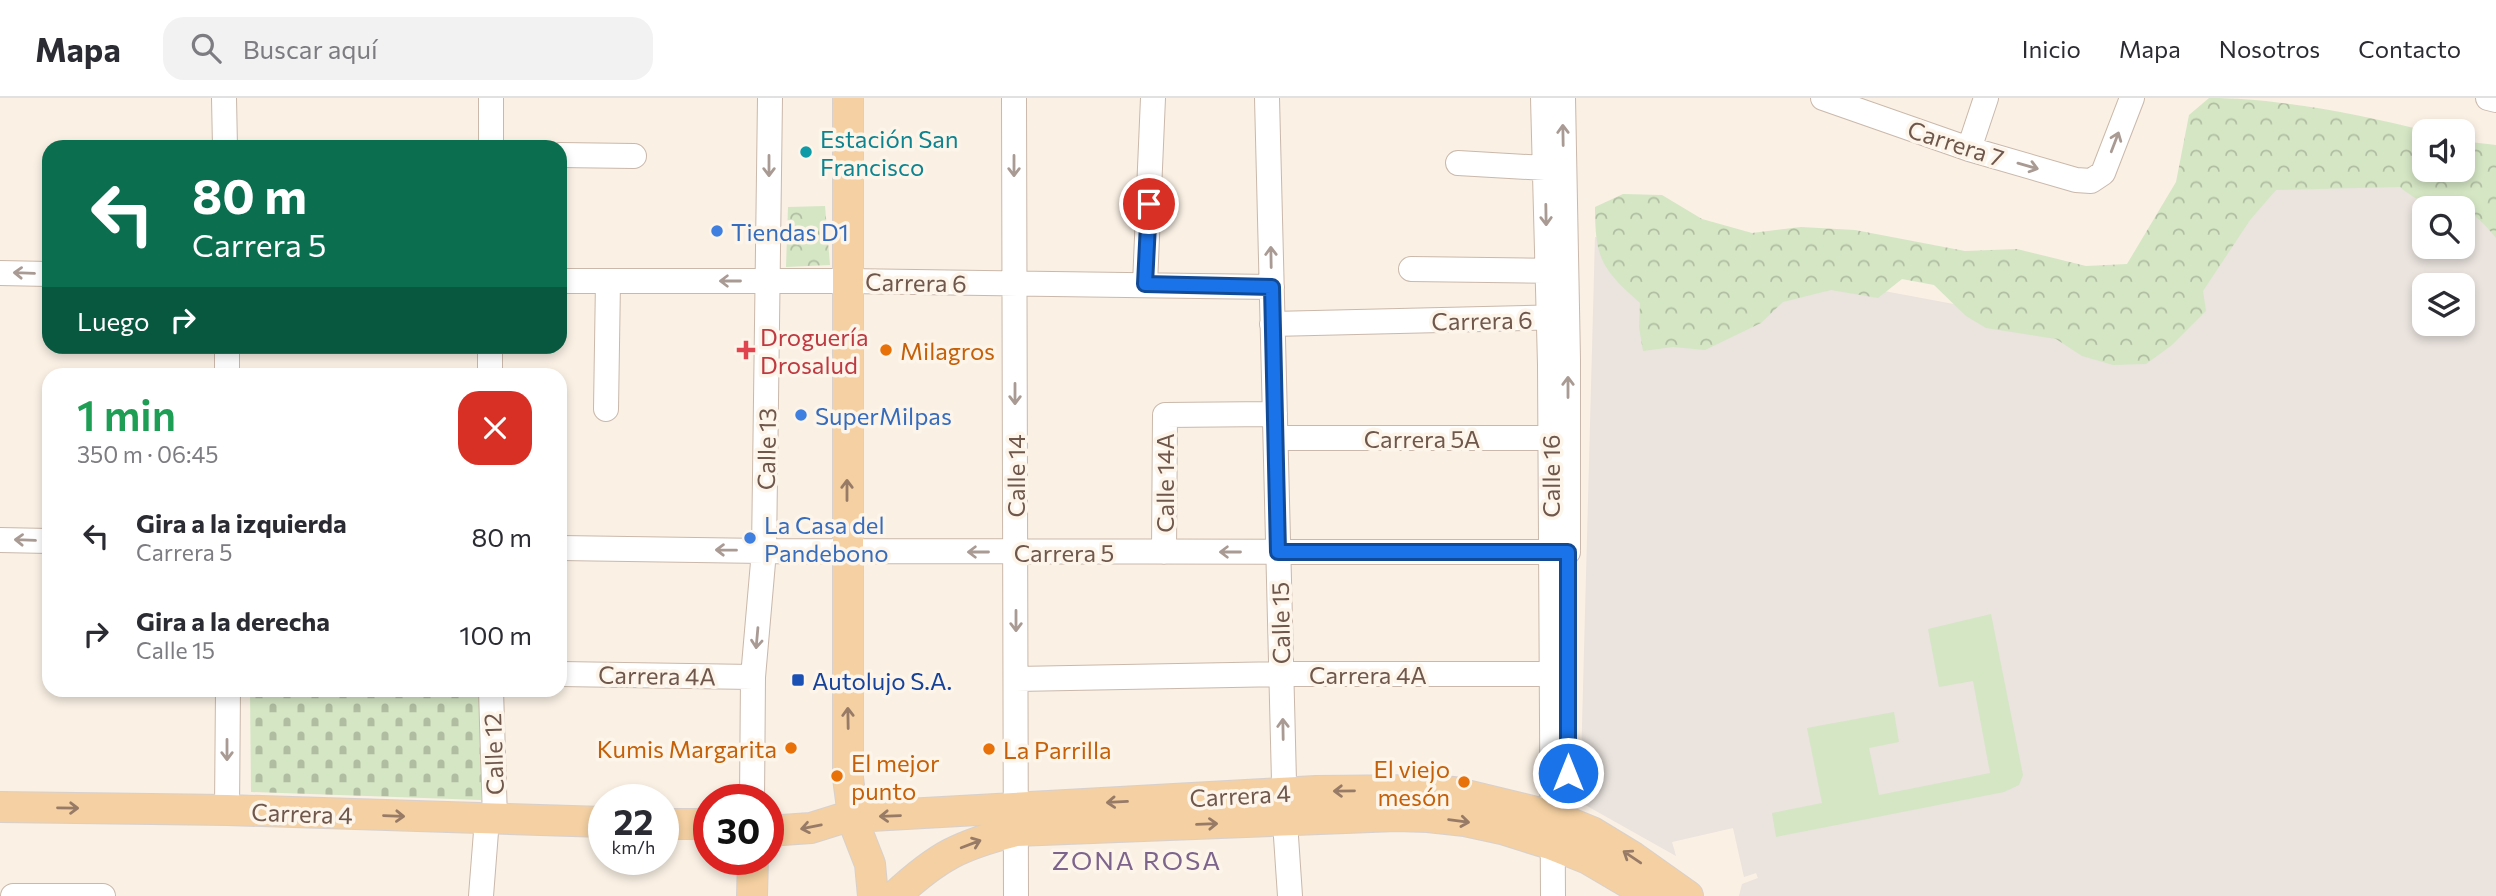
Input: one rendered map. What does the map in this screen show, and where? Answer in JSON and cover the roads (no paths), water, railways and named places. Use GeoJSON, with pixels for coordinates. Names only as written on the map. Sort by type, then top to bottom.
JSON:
{"type":"FeatureCollection","features":[{"type":"Feature","properties":{"kind":"main road"},"geometry":{"type":"LineString","coordinates":[[848,98],[848,786],[853,817],[870,864],[873,896]]}},
{"type":"Feature","properties":{"kind":"main road","name":"Carrera 4"},"geometry":{"type":"LineString","coordinates":[[784,830],[811,828],[853,817],[1017,819],[1285,807],[1421,790],[1454,792],[1560,834],[1611,843],[1673,895]]}},
{"type":"Feature","properties":{"kind":"main road","name":"Carrera 4"},"geometry":{"type":"LineString","coordinates":[[0,807],[227,810],[588,822]]}},
{"type":"Feature","properties":{"kind":"main road","name":"Carrera 4"},"geometry":{"type":"LineString","coordinates":[[895,896],[931,864],[1017,819]]}},
{"type":"Feature","properties":{"kind":"main road"},"geometry":{"type":"LineString","coordinates":[[752,896],[753,875]]}},
{"type":"Feature","properties":{"kind":"street"},"geometry":{"type":"LineString","coordinates":[[224,98],[225,140]]}},
{"type":"Feature","properties":{"kind":"street"},"geometry":{"type":"LineString","coordinates":[[491,98],[491,140]]}},
{"type":"Feature","properties":{"kind":"street","name":"Calle 13"},"geometry":{"type":"LineString","coordinates":[[752,784],[753,677],[764,551],[770,98]]}},
{"type":"Feature","properties":{"kind":"street","name":"Calle 14"},"geometry":{"type":"LineString","coordinates":[[1014,98],[1016,896]]}},
{"type":"Feature","properties":{"kind":"street"},"geometry":{"type":"LineString","coordinates":[[1145,284],[1153,98]]}},
{"type":"Feature","properties":{"kind":"street","name":"Calle 15"},"geometry":{"type":"LineString","coordinates":[[1267,98],[1281,674],[1290,896]]}},
{"type":"Feature","properties":{"kind":"street","name":"Calle 16"},"geometry":{"type":"LineString","coordinates":[[1543,98],[1545,168],[1557,271]]}},
{"type":"Feature","properties":{"kind":"street","name":"Calle 16"},"geometry":{"type":"LineString","coordinates":[[1553,896],[1560,834],[1557,271],[1563,98]]}},
{"type":"Feature","properties":{"kind":"street","name":"Carrera 7"},"geometry":{"type":"LineString","coordinates":[[1824,98],[1969,149],[2076,180],[2091,181],[2103,173],[2132,98]]}},
{"type":"Feature","properties":{"kind":"street"},"geometry":{"type":"LineString","coordinates":[[1969,149],[1986,98]]}},
{"type":"Feature","properties":{"kind":"street"},"geometry":{"type":"LineString","coordinates":[[2488,98],[2496,100]]}},
{"type":"Feature","properties":{"kind":"street"},"geometry":{"type":"LineString","coordinates":[[567,155],[634,156]]}},
{"type":"Feature","properties":{"kind":"street"},"geometry":{"type":"LineString","coordinates":[[1458,163],[1545,168]]}},
{"type":"Feature","properties":{"kind":"street","name":"Carrera 6"},"geometry":{"type":"LineString","coordinates":[[1411,269],[1557,271]]}},
{"type":"Feature","properties":{"kind":"street"},"geometry":{"type":"LineString","coordinates":[[0,273],[42,274]]}},
{"type":"Feature","properties":{"kind":"street","name":"Carrera 6"},"geometry":{"type":"LineString","coordinates":[[567,281],[847,281],[1272,287]]}},
{"type":"Feature","properties":{"kind":"street"},"geometry":{"type":"LineString","coordinates":[[606,409],[608,281]]}},
{"type":"Feature","properties":{"kind":"street","name":"Carrera 6"},"geometry":{"type":"LineString","coordinates":[[1272,324],[1558,317]]}},
{"type":"Feature","properties":{"kind":"street","name":"Carrera 5A"},"geometry":{"type":"LineString","coordinates":[[1165,415],[1275,426],[1559,438]]}},
{"type":"Feature","properties":{"kind":"street","name":"Calle 14A"},"geometry":{"type":"LineString","coordinates":[[1164,552],[1165,415]]}},
{"type":"Feature","properties":{"kind":"street"},"geometry":{"type":"LineString","coordinates":[[0,540],[42,541]]}},
{"type":"Feature","properties":{"kind":"street","name":"Carrera 5"},"geometry":{"type":"LineString","coordinates":[[567,548],[1016,552],[1559,552]]}},
{"type":"Feature","properties":{"kind":"street","name":"Calle 16"},"geometry":{"type":"LineString","coordinates":[[1559,552],[1551,674],[1560,834],[1569,896]]}},
{"type":"Feature","properties":{"kind":"street","name":"Carrera 4A"},"geometry":{"type":"LineString","coordinates":[[567,674],[753,677]]}},
{"type":"Feature","properties":{"kind":"street","name":"Carrera 4A"},"geometry":{"type":"LineString","coordinates":[[1016,679],[1281,674],[1551,674]]}},
{"type":"Feature","properties":{"kind":"street"},"geometry":{"type":"LineString","coordinates":[[227,810],[228,697]]}},
{"type":"Feature","properties":{"kind":"street","name":"Calle 12"},"geometry":{"type":"LineString","coordinates":[[481,896],[491,819],[491,697]]}},
{"type":"Feature","properties":{"kind":"street"},"geometry":{"type":"LineString","coordinates":[[13,896],[103,896]]}},
{"type":"Feature","properties":{"kind":"place","name":"Estación San Francisco"},"geometry":{"type":"Point","coordinates":[806,152]}},
{"type":"Feature","properties":{"kind":"place","name":"Tiendas D1"},"geometry":{"type":"Point","coordinates":[717,231]}},
{"type":"Feature","properties":{"kind":"place","name":"Droguería Drosalud"},"geometry":{"type":"Point","coordinates":[746,350]}},
{"type":"Feature","properties":{"kind":"place","name":"Milagros"},"geometry":{"type":"Point","coordinates":[886,350]}},
{"type":"Feature","properties":{"kind":"place","name":"SuperMilpas"},"geometry":{"type":"Point","coordinates":[801,415]}},
{"type":"Feature","properties":{"kind":"place","name":"La Casa del Pandebono"},"geometry":{"type":"Point","coordinates":[750,538]}},
{"type":"Feature","properties":{"kind":"place","name":"Autolujo S.A."},"geometry":{"type":"Point","coordinates":[798,680]}},
{"type":"Feature","properties":{"kind":"place","name":"Kumis Margarita"},"geometry":{"type":"Point","coordinates":[791,748]}},
{"type":"Feature","properties":{"kind":"place","name":"La Parrilla"},"geometry":{"type":"Point","coordinates":[989,749]}},
{"type":"Feature","properties":{"kind":"place","name":"El mejor punto"},"geometry":{"type":"Point","coordinates":[837,776]}},
{"type":"Feature","properties":{"kind":"place","name":"El viejo mesón"},"geometry":{"type":"Point","coordinates":[1464,782]}},
{"type":"Feature","properties":{"kind":"district","name":"ZONA ROSA"},"geometry":{"type":"Point","coordinates":[1137,859]}}]}
